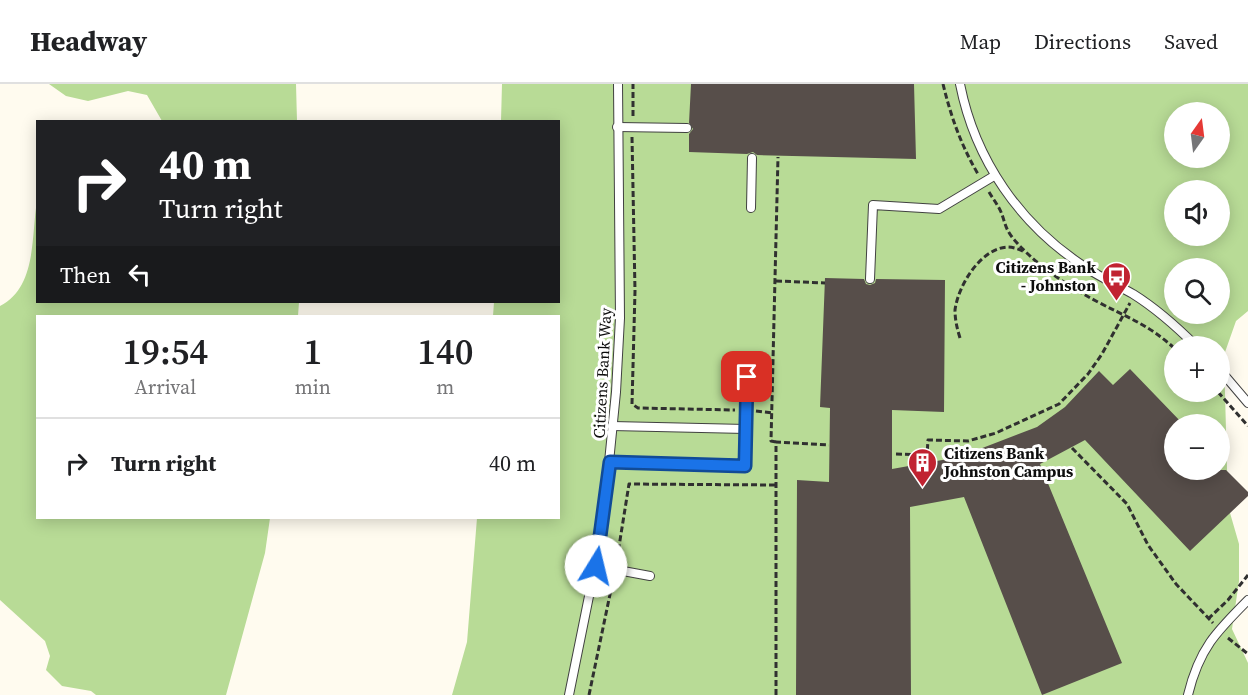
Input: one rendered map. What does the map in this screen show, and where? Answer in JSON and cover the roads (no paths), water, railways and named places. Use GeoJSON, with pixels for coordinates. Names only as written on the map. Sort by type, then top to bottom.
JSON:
{"type":"FeatureCollection","features":[{"type":"Feature","properties":{"kind":"lane","name":"Citizens Bank Way"},"geometry":{"type":"LineString","coordinates":[[569,695],[596,566],[610,462],[620,318],[618,84]]}},
{"type":"Feature","properties":{"kind":"lane"},"geometry":{"type":"LineString","coordinates":[[960,84],[965,111],[994,176],[1017,207],[1054,244],[1086,268],[1134,295],[1173,323],[1186,336]]}},
{"type":"Feature","properties":{"kind":"lane"},"geometry":{"type":"LineString","coordinates":[[617,127],[687,128]]}},
{"type":"Feature","properties":{"kind":"lane"},"geometry":{"type":"LineString","coordinates":[[751,208],[752,158]]}},
{"type":"Feature","properties":{"kind":"lane"},"geometry":{"type":"LineString","coordinates":[[870,279],[873,205],[939,209],[994,176]]}},
{"type":"Feature","properties":{"kind":"lane"},"geometry":{"type":"LineString","coordinates":[[610,462],[745,466],[747,377]]}},
{"type":"Feature","properties":{"kind":"lane"},"geometry":{"type":"LineString","coordinates":[[1230,382],[1248,403]]}},
{"type":"Feature","properties":{"kind":"lane"},"geometry":{"type":"LineString","coordinates":[[612,426],[746,429]]}},
{"type":"Feature","properties":{"kind":"lane"},"geometry":{"type":"LineString","coordinates":[[596,566],[650,576]]}},
{"type":"Feature","properties":{"kind":"lane"},"geometry":{"type":"LineString","coordinates":[[1188,695],[1201,656],[1218,629],[1248,600]]}},
{"type":"Feature","properties":{"kind":"place","name":"Citizens Bank - Johnston"},"geometry":{"type":"Point","coordinates":[1117,302]}},
{"type":"Feature","properties":{"kind":"place","name":"Citizens Bank Johnston Campus"},"geometry":{"type":"Point","coordinates":[923,488]}}]}
